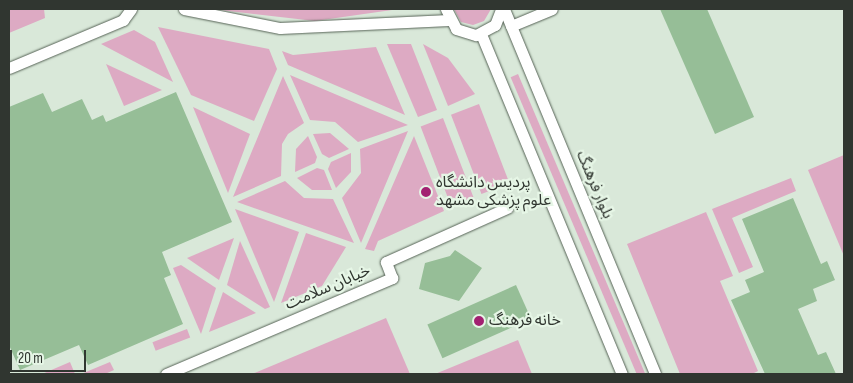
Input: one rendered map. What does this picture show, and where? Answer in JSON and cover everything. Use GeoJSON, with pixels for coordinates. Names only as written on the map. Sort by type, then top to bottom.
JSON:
{"type":"FeatureCollection","features":[{"type":"Feature","properties":{"kind":"lane"},"geometry":{"type":"LineString","coordinates":[[9,68],[123,20],[132,9]]}},
{"type":"Feature","properties":{"kind":"lane"},"geometry":{"type":"LineString","coordinates":[[184,9],[280,28],[448,14],[466,34],[481,34],[495,25],[502,9]]}},
{"type":"Feature","properties":{"kind":"lane","name":"بلوار فرهنگ"},"geometry":{"type":"LineString","coordinates":[[502,9],[511,26],[655,374]]}},
{"type":"Feature","properties":{"kind":"lane"},"geometry":{"type":"LineString","coordinates":[[511,26],[552,9]]}},
{"type":"Feature","properties":{"kind":"lane"},"geometry":{"type":"LineString","coordinates":[[481,34],[622,374]]}},
{"type":"Feature","properties":{"kind":"lane","name":"خیابان سلامت"},"geometry":{"type":"LineString","coordinates":[[166,374],[392,278],[386,262],[507,208]]}},
{"type":"Feature","properties":{"kind":"shaded area"},"geometry":{"type":"Polygon","coordinates":[[[9,9],[44,9],[45,18],[9,33],[9,9]]]}},
{"type":"Feature","properties":{"kind":"shaded area"},"geometry":{"type":"Polygon","coordinates":[[[212,9],[391,9],[392,10],[315,21],[212,9]]]}},
{"type":"Feature","properties":{"kind":"shaded area"},"geometry":{"type":"Polygon","coordinates":[[[454,9],[491,9],[484,21],[473,25],[461,22],[454,9]]]}},
{"type":"Feature","properties":{"kind":"shaded area"},"geometry":{"type":"Polygon","coordinates":[[[158,27],[269,49],[277,69],[254,121],[191,95],[158,27]]]}},
{"type":"Feature","properties":{"kind":"shaded area"},"geometry":{"type":"Polygon","coordinates":[[[134,30],[155,42],[173,82],[101,44],[134,30]]]}},
{"type":"Feature","properties":{"kind":"shaded area"},"geometry":{"type":"Polygon","coordinates":[[[387,44],[411,44],[437,110],[418,117],[387,44]]]}},
{"type":"Feature","properties":{"kind":"shaded area"},"geometry":{"type":"Polygon","coordinates":[[[423,44],[448,58],[475,94],[448,106],[423,44]]]}},
{"type":"Feature","properties":{"kind":"shaded area"},"geometry":{"type":"Polygon","coordinates":[[[376,47],[405,115],[288,65],[282,51],[293,55],[376,47]]]}},
{"type":"Feature","properties":{"kind":"shaded area"},"geometry":{"type":"Polygon","coordinates":[[[106,64],[162,90],[124,106],[106,64]]]}},
{"type":"Feature","properties":{"kind":"shaded area"},"geometry":{"type":"Polygon","coordinates":[[[518,74],[645,373],[637,374],[511,77],[518,74]]]}},
{"type":"Feature","properties":{"kind":"shaded area"},"geometry":{"type":"Polygon","coordinates":[[[290,75],[408,125],[358,142],[335,122],[310,120],[290,75]]]}},
{"type":"Feature","properties":{"kind":"shaded area"},"geometry":{"type":"Polygon","coordinates":[[[283,76],[304,123],[288,134],[282,144],[281,176],[233,197],[283,76]]]}},
{"type":"Feature","properties":{"kind":"shaded area"},"geometry":{"type":"Polygon","coordinates":[[[479,104],[509,183],[481,194],[451,115],[479,104]]]}},
{"type":"Feature","properties":{"kind":"shaded area"},"geometry":{"type":"Polygon","coordinates":[[[193,107],[250,134],[228,193],[193,107]]]}},
{"type":"Feature","properties":{"kind":"shaded area"},"geometry":{"type":"Polygon","coordinates":[[[443,118],[473,197],[451,206],[421,127],[443,118]]]}},
{"type":"Feature","properties":{"kind":"shaded area"},"geometry":{"type":"Polygon","coordinates":[[[408,131],[361,243],[342,198],[361,173],[360,149],[408,131]]]}},
{"type":"Feature","properties":{"kind":"shaded area"},"geometry":{"type":"Polygon","coordinates":[[[330,133],[349,149],[329,158],[322,154],[313,134],[330,133]]]}},
{"type":"Feature","properties":{"kind":"shaded area"},"geometry":{"type":"Polygon","coordinates":[[[308,136],[317,157],[315,163],[295,172],[296,149],[308,136]]]}},
{"type":"Feature","properties":{"kind":"shaded area"},"geometry":{"type":"Polygon","coordinates":[[[414,136],[444,211],[378,241],[374,251],[365,249],[414,136]]]}},
{"type":"Feature","properties":{"kind":"shaded area"},"geometry":{"type":"Polygon","coordinates":[[[351,153],[351,172],[336,188],[328,169],[331,162],[351,153]]]}},
{"type":"Feature","properties":{"kind":"shaded area"},"geometry":{"type":"Polygon","coordinates":[[[844,155],[844,256],[808,170],[844,155]]]}},
{"type":"Feature","properties":{"kind":"shaded area"},"geometry":{"type":"Polygon","coordinates":[[[317,168],[324,170],[332,190],[312,190],[297,178],[317,168]]]}},
{"type":"Feature","properties":{"kind":"shaded area"},"geometry":{"type":"Polygon","coordinates":[[[791,178],[796,191],[732,218],[753,267],[739,273],[712,209],[791,178]]]}},
{"type":"Feature","properties":{"kind":"shaded area"},"geometry":{"type":"Polygon","coordinates":[[[285,181],[304,198],[333,199],[354,243],[237,202],[285,181]]]}},
{"type":"Feature","properties":{"kind":"shaded area"},"geometry":{"type":"Polygon","coordinates":[[[235,209],[299,232],[274,302],[235,209]]]}},
{"type":"Feature","properties":{"kind":"shaded area"},"geometry":{"type":"Polygon","coordinates":[[[706,212],[733,276],[720,281],[758,371],[752,374],[680,374],[627,244],[706,212]]]}},
{"type":"Feature","properties":{"kind":"shaded area"},"geometry":{"type":"Polygon","coordinates":[[[306,233],[346,247],[322,286],[281,303],[306,233]]]}},
{"type":"Feature","properties":{"kind":"shaded area"},"geometry":{"type":"Polygon","coordinates":[[[234,238],[219,280],[187,258],[234,238]]]}},
{"type":"Feature","properties":{"kind":"shaded area"},"geometry":{"type":"Polygon","coordinates":[[[240,241],[270,307],[265,309],[227,285],[240,241]]]}},
{"type":"Feature","properties":{"kind":"shaded area"},"geometry":{"type":"Polygon","coordinates":[[[181,265],[216,288],[201,334],[173,268],[181,265]]]}},
{"type":"Feature","properties":{"kind":"shaded area"},"geometry":{"type":"Polygon","coordinates":[[[223,292],[256,313],[209,332],[223,292]]]}},
{"type":"Feature","properties":{"kind":"shaded area"},"geometry":{"type":"Polygon","coordinates":[[[386,318],[410,374],[252,374],[386,318]]]}},
{"type":"Feature","properties":{"kind":"shaded area"},"geometry":{"type":"Polygon","coordinates":[[[187,329],[190,337],[156,351],[152,342],[187,329]]]}},
{"type":"Feature","properties":{"kind":"shaded area"},"geometry":{"type":"Polygon","coordinates":[[[518,340],[532,374],[435,374],[518,340]]]}},
{"type":"Feature","properties":{"kind":"shaded area"},"geometry":{"type":"Polygon","coordinates":[[[70,362],[75,374],[42,374],[70,362]]]}},
{"type":"Feature","properties":{"kind":"shaded area"},"geometry":{"type":"Polygon","coordinates":[[[110,362],[114,370],[105,374],[81,374],[110,362]]]}},
{"type":"Feature","properties":{"kind":"building"},"geometry":{"type":"Polygon","coordinates":[[[660,9],[707,9],[754,117],[715,134],[660,9]]]}},
{"type":"Feature","properties":{"kind":"building"},"geometry":{"type":"Polygon","coordinates":[[[176,92],[232,222],[162,252],[171,275],[164,278],[183,324],[88,365],[79,345],[20,370],[9,345],[9,107],[43,93],[52,112],[82,99],[92,120],[103,115],[106,122],[176,92]]]}},
{"type":"Feature","properties":{"kind":"building"},"geometry":{"type":"Polygon","coordinates":[[[793,198],[821,264],[827,261],[835,280],[813,289],[817,301],[798,309],[818,355],[826,352],[836,374],[765,374],[731,300],[750,292],[745,280],[764,272],[742,219],[793,198]]]}},
{"type":"Feature","properties":{"kind":"building"},"geometry":{"type":"Polygon","coordinates":[[[455,250],[482,268],[459,301],[419,289],[425,263],[450,256],[455,250]]]}},
{"type":"Feature","properties":{"kind":"building","name":"خانه فرهنگ"},"geometry":{"type":"Polygon","coordinates":[[[516,285],[531,319],[442,358],[427,324],[516,285]]]}},
{"type":"Feature","properties":{"kind":"place","name":"پردیس دانشگاه علوم پزشکی مشهد"},"geometry":{"type":"Point","coordinates":[426,192]}},
{"type":"Feature","properties":{"kind":"place","name":"خانه فرهنگ"},"geometry":{"type":"Point","coordinates":[479,321]}}]}
